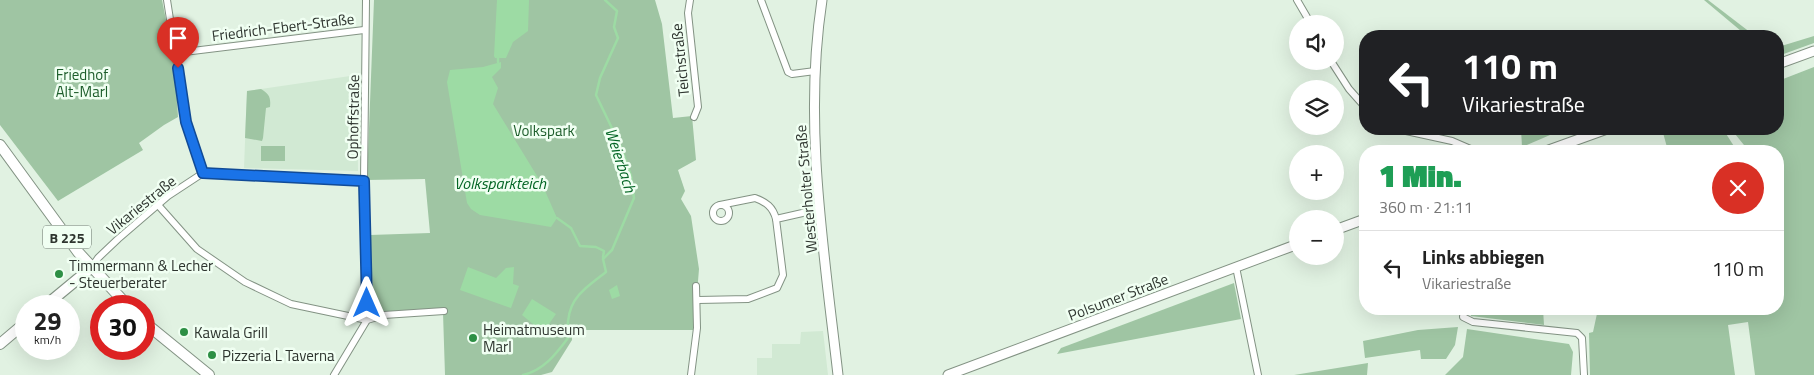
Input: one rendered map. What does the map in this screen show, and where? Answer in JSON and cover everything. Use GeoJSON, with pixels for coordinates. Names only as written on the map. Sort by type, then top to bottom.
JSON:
{"type":"FeatureCollection","features":[{"type":"Feature","properties":{"kind":"main road","name":"Westerholter Straße"},"geometry":{"type":"LineString","coordinates":[[822,0],[815,71],[815,139],[820,209],[838,375]]}},
{"type":"Feature","properties":{"kind":"main road"},"geometry":{"type":"LineString","coordinates":[[1784,62],[1814,51]]}},
{"type":"Feature","properties":{"kind":"main road"},"geometry":{"type":"LineString","coordinates":[[1562,145],[1590,135]]}},
{"type":"Feature","properties":{"kind":"main road","name":"B 225"},"geometry":{"type":"LineString","coordinates":[[0,145],[91,268],[117,295]]}},
{"type":"Feature","properties":{"kind":"main road"},"geometry":{"type":"LineString","coordinates":[[1344,227],[1359,221]]}},
{"type":"Feature","properties":{"kind":"main road","name":"Polsumer Straße"},"geometry":{"type":"LineString","coordinates":[[948,375],[1289,247]]}},
{"type":"Feature","properties":{"kind":"main road"},"geometry":{"type":"LineString","coordinates":[[58,295],[91,268]]}},
{"type":"Feature","properties":{"kind":"main road"},"geometry":{"type":"LineString","coordinates":[[0,344],[15,331]]}},
{"type":"Feature","properties":{"kind":"main road"},"geometry":{"type":"LineString","coordinates":[[155,331],[209,375]]}},
{"type":"Feature","properties":{"kind":"street"},"geometry":{"type":"LineString","coordinates":[[167,0],[186,122],[203,173],[364,181]]}},
{"type":"Feature","properties":{"kind":"street","name":"Ophoffstraße"},"geometry":{"type":"LineString","coordinates":[[366,0],[364,30],[364,181],[367,320]]}},
{"type":"Feature","properties":{"kind":"street","name":"Teichstraße"},"geometry":{"type":"LineString","coordinates":[[690,0],[688,13],[698,107],[694,117]]}},
{"type":"Feature","properties":{"kind":"street"},"geometry":{"type":"LineString","coordinates":[[761,0],[788,72],[792,74],[815,71]]}},
{"type":"Feature","properties":{"kind":"street"},"geometry":{"type":"LineString","coordinates":[[1297,0],[1306,15]]}},
{"type":"Feature","properties":{"kind":"street","name":"Friedrich-Ebert-Straße"},"geometry":{"type":"LineString","coordinates":[[176,53],[364,30]]}},
{"type":"Feature","properties":{"kind":"street"},"geometry":{"type":"LineString","coordinates":[[1337,70],[1359,100]]}},
{"type":"Feature","properties":{"kind":"street"},"geometry":{"type":"LineString","coordinates":[[1424,135],[1462,145]]}},
{"type":"Feature","properties":{"kind":"street","name":"Vikariestraße"},"geometry":{"type":"LineString","coordinates":[[91,268],[98,258],[158,204],[203,173]]}},
{"type":"Feature","properties":{"kind":"street"},"geometry":{"type":"LineString","coordinates":[[698,300],[748,299],[777,288],[782,275],[776,219],[770,206],[755,198],[720,205]]}},
{"type":"Feature","properties":{"kind":"street"},"geometry":{"type":"LineString","coordinates":[[158,204],[197,249],[245,282],[291,304],[367,320],[384,315],[444,311]]}},
{"type":"Feature","properties":{"kind":"street"},"geometry":{"type":"LineString","coordinates":[[776,219],[820,209]]}},
{"type":"Feature","properties":{"kind":"street"},"geometry":{"type":"LineString","coordinates":[[1236,267],[1258,375]]}},
{"type":"Feature","properties":{"kind":"street"},"geometry":{"type":"LineString","coordinates":[[691,375],[698,300],[696,286]]}},
{"type":"Feature","properties":{"kind":"street"},"geometry":{"type":"LineString","coordinates":[[1463,315],[1463,317],[1473,322],[1577,333],[1582,338],[1584,375]]}},
{"type":"Feature","properties":{"kind":"street"},"geometry":{"type":"LineString","coordinates":[[334,375],[367,320]]}},
{"type":"Feature","properties":{"kind":"shaded area"},"geometry":{"type":"Polygon","coordinates":[[[357,75],[358,171],[244,168],[247,91],[357,75]]]}},
{"type":"Feature","properties":{"kind":"shaded area"},"geometry":{"type":"Polygon","coordinates":[[[823,331],[828,375],[757,375],[757,358],[772,358],[772,344],[800,344],[801,332],[823,331]]]}},
{"type":"Feature","properties":{"kind":"green space","name":"Friedhof Alt-Marl"},"geometry":{"type":"Polygon","coordinates":[[[0,0],[162,0],[175,65],[178,117],[139,143],[143,150],[58,201],[0,125],[0,0]]]}},
{"type":"Feature","properties":{"kind":"green space","name":"Volkspark"},"geometry":{"type":"Polygon","coordinates":[[[374,0],[655,0],[662,24],[673,118],[692,116],[696,160],[678,170],[685,191],[681,199],[691,216],[699,269],[694,330],[572,330],[572,340],[552,372],[541,375],[445,375],[443,313],[374,313],[370,235],[430,233],[425,179],[367,180],[374,0]]]}},
{"type":"Feature","properties":{"kind":"green space"},"geometry":{"type":"Polygon","coordinates":[[[1704,0],[1708,0],[1747,30],[1740,30],[1704,0]]]}},
{"type":"Feature","properties":{"kind":"green space"},"geometry":{"type":"Polygon","coordinates":[[[1814,36],[1814,43],[1784,54],[1784,45],[1814,36]]]}},
{"type":"Feature","properties":{"kind":"green space"},"geometry":{"type":"Polygon","coordinates":[[[1814,67],[1814,375],[1755,375],[1748,322],[1728,325],[1735,375],[1590,375],[1589,333],[1593,332],[1597,315],[1784,315],[1784,145],[1744,145],[1736,135],[1784,135],[1784,79],[1814,67]]]}},
{"type":"Feature","properties":{"kind":"green space"},"geometry":{"type":"Polygon","coordinates":[[[261,89],[270,98],[270,107],[266,108],[262,141],[245,138],[247,91],[261,89]]]}},
{"type":"Feature","properties":{"kind":"green space"},"geometry":{"type":"Polygon","coordinates":[[[1521,135],[1550,135],[1527,145],[1522,145],[1521,135]]]}},
{"type":"Feature","properties":{"kind":"green space"},"geometry":{"type":"Polygon","coordinates":[[[1664,135],[1727,135],[1733,145],[1666,145],[1664,135]]]}},
{"type":"Feature","properties":{"kind":"green space"},"geometry":{"type":"Polygon","coordinates":[[[261,146],[285,146],[285,161],[261,161],[261,146]]]}},
{"type":"Feature","properties":{"kind":"green space"},"geometry":{"type":"Polygon","coordinates":[[[1234,283],[1241,319],[1057,354],[1061,348],[1234,283]]]}},
{"type":"Feature","properties":{"kind":"green space"},"geometry":{"type":"Polygon","coordinates":[[[1543,315],[1544,325],[1471,316],[1543,315]]]}},
{"type":"Feature","properties":{"kind":"green space"},"geometry":{"type":"Polygon","coordinates":[[[1458,327],[1455,345],[1446,359],[1421,359],[1420,350],[1365,358],[1363,341],[1418,330],[1458,327]]]}},
{"type":"Feature","properties":{"kind":"green space"},"geometry":{"type":"Polygon","coordinates":[[[1467,329],[1569,344],[1573,352],[1571,375],[1445,375],[1463,357],[1467,329]]]}},
{"type":"Feature","properties":{"kind":"green space"},"geometry":{"type":"Polygon","coordinates":[[[1368,363],[1367,375],[1294,375],[1368,363]]]}},
{"type":"Feature","properties":{"kind":"water"},"geometry":{"type":"Polygon","coordinates":[[[497,0],[529,0],[528,31],[513,42],[506,58],[495,58],[494,56],[497,0]]]}},
{"type":"Feature","properties":{"kind":"water","name":"Volksparkteich"},"geometry":{"type":"Polygon","coordinates":[[[501,62],[501,68],[492,77],[498,88],[493,104],[542,184],[557,218],[551,227],[480,215],[471,209],[467,203],[447,82],[450,70],[483,67],[501,62]]]}},
{"type":"Feature","properties":{"kind":"water"},"geometry":{"type":"Polygon","coordinates":[[[468,267],[496,278],[506,268],[514,267],[513,284],[519,286],[511,308],[460,290],[468,267]]]}},
{"type":"Feature","properties":{"kind":"water"},"geometry":{"type":"Polygon","coordinates":[[[617,285],[620,296],[612,299],[609,290],[617,285]]]}},
{"type":"Feature","properties":{"kind":"water"},"geometry":{"type":"Polygon","coordinates":[[[532,299],[556,314],[549,324],[555,332],[550,338],[522,315],[532,299]]]}},
{"type":"Feature","properties":{"kind":"waterway","name":"Weierbach"},"geometry":{"type":"LineString","coordinates":[[523,375],[543,365],[568,338],[569,315],[572,306],[581,292],[606,272],[603,259],[612,250],[634,198],[631,176],[621,147],[596,95],[600,78],[618,38],[614,27],[617,11],[605,0]]}},
{"type":"Feature","properties":{"kind":"waterway"},"geometry":{"type":"LineString","coordinates":[[557,218],[571,228],[580,246],[596,247],[604,251],[603,257]]}},
{"type":"Feature","properties":{"kind":"place","name":"Timmermann & Lecher - Steuerberater"},"geometry":{"type":"Point","coordinates":[59,274]}},
{"type":"Feature","properties":{"kind":"place","name":"Kawala Grill"},"geometry":{"type":"Point","coordinates":[184,332]}},
{"type":"Feature","properties":{"kind":"place","name":"Heimatmuseum Marl"},"geometry":{"type":"Point","coordinates":[473,338]}},
{"type":"Feature","properties":{"kind":"place","name":"Pizzeria L Taverna"},"geometry":{"type":"Point","coordinates":[212,355]}},
{"type":"Feature","properties":{"kind":"route"},"geometry":{"type":"LineString","coordinates":[[178,68],[186,122],[203,173],[364,181],[367,303]]}}]}
